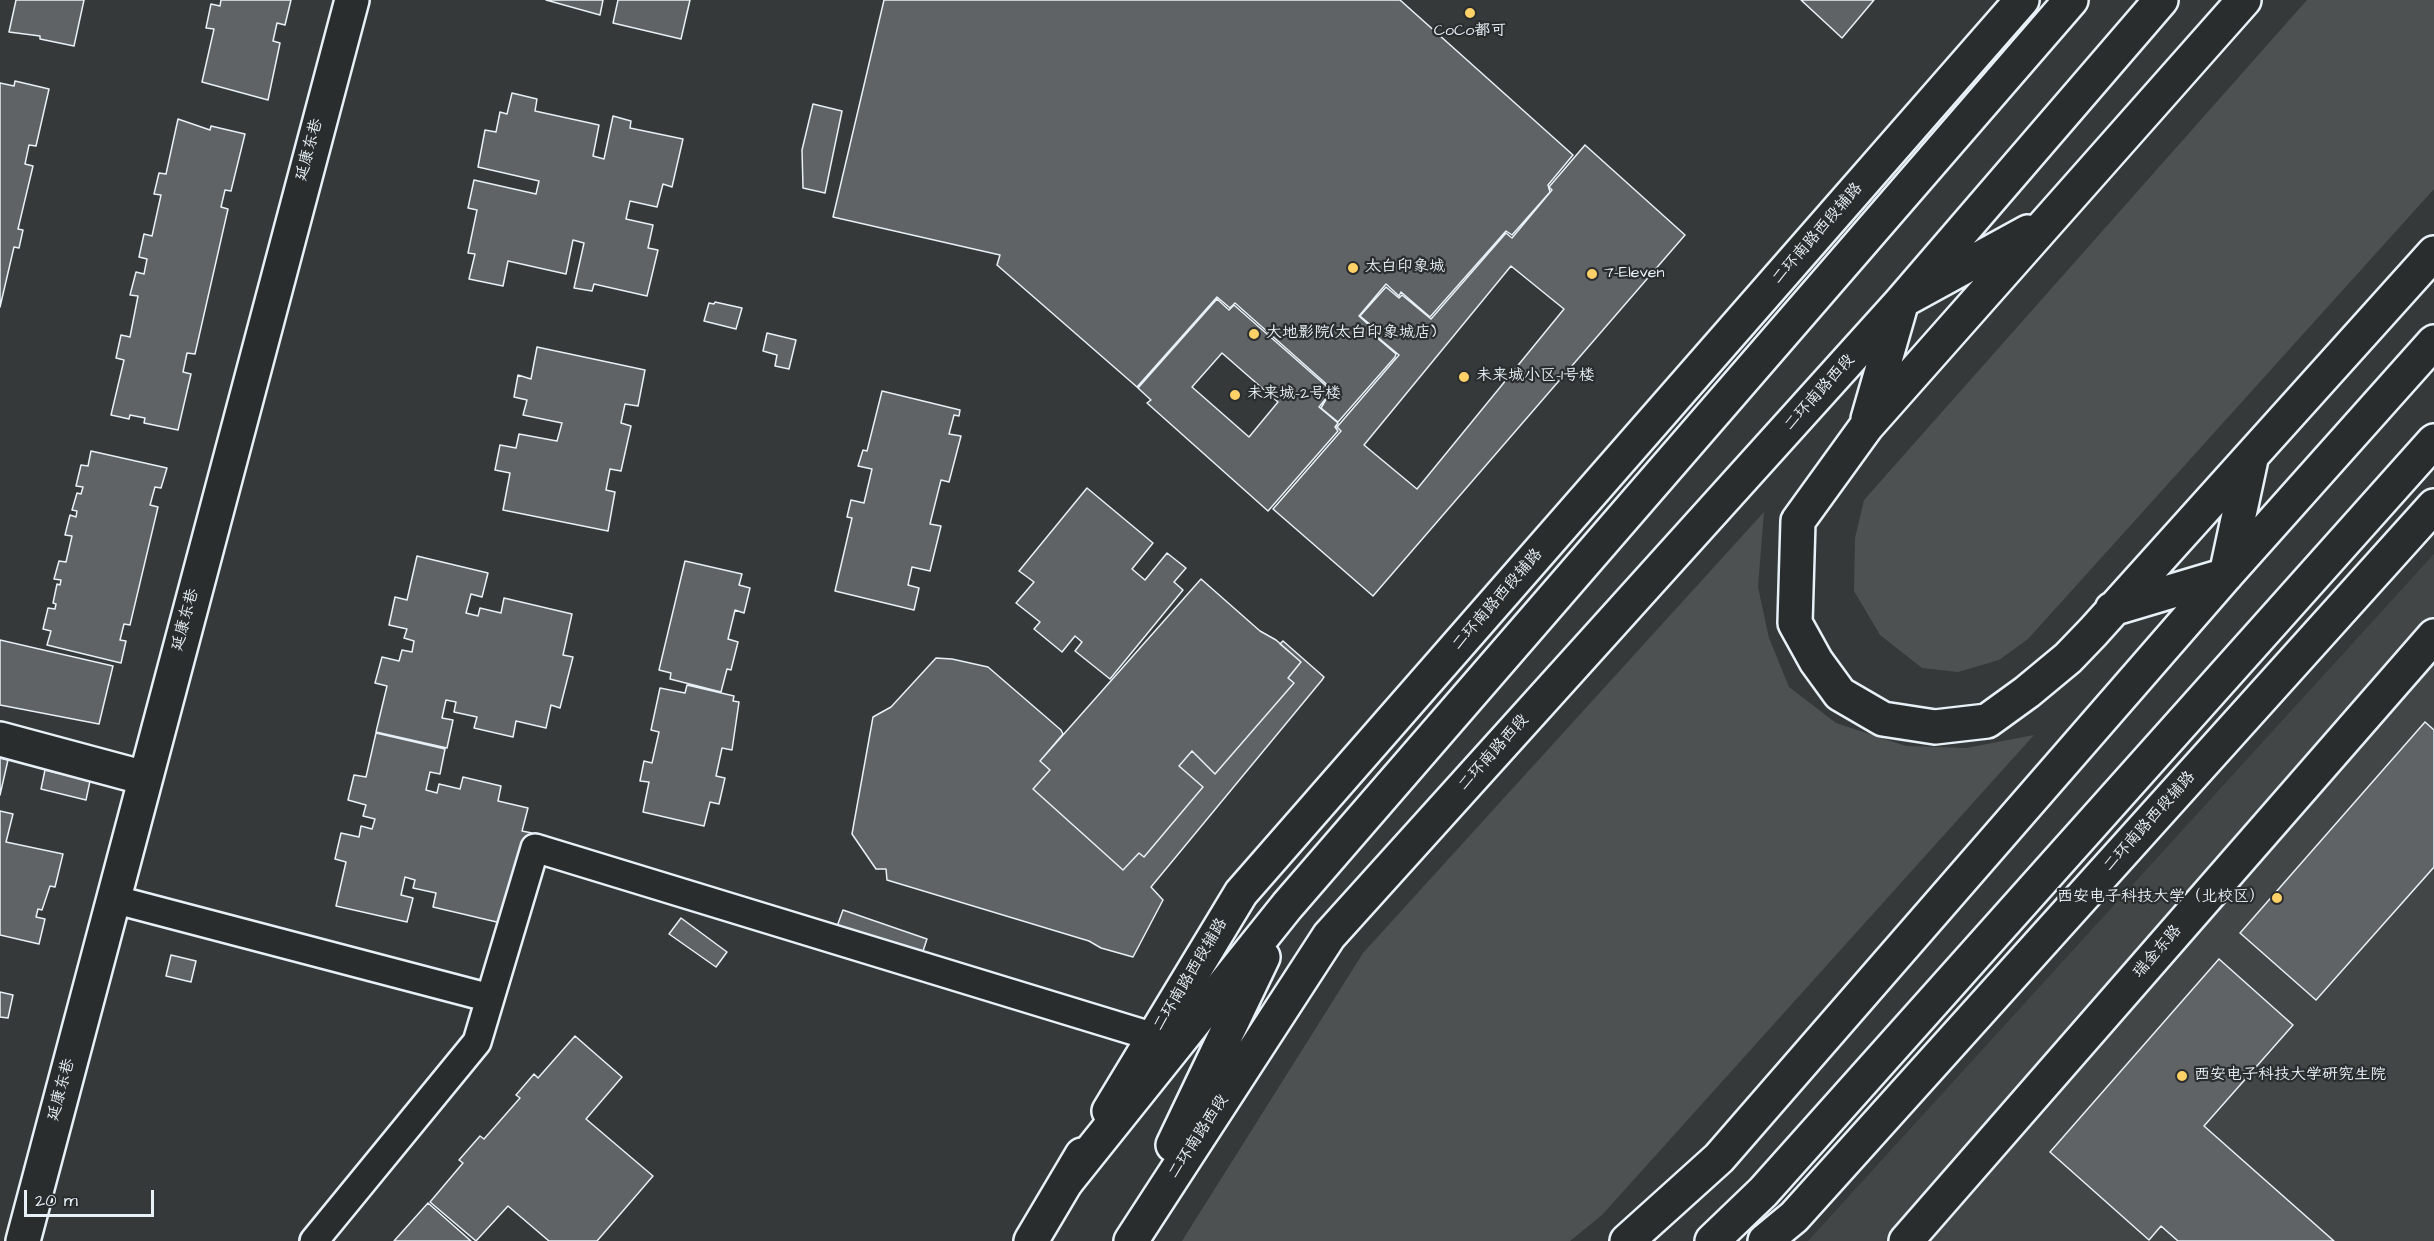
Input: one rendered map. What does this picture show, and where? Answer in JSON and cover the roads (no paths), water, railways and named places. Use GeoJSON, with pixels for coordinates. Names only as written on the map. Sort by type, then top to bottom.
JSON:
{"type":"FeatureCollection","features":[{"type":"Feature","properties":{"kind":"main road","name":"延康东巷"},"geometry":{"type":"LineString","coordinates":[[23,1241],[352,0]]}},
{"type":"Feature","properties":{"kind":"main road","name":"二环南路西段辅路"},"geometry":{"type":"LineString","coordinates":[[1030,1241],[1241,893],[2022,0]]}},
{"type":"Feature","properties":{"kind":"main road"},"geometry":{"type":"LineString","coordinates":[[1066,1181],[1287,906],[2071,0]]}},
{"type":"Feature","properties":{"kind":"main road","name":"二环南路西段"},"geometry":{"type":"LineString","coordinates":[[1131,1241],[1329,936],[1902,301],[2161,0]]}},
{"type":"Feature","properties":{"kind":"main road"},"geometry":{"type":"LineString","coordinates":[[2244,0],[1866,427],[1798,521],[1795,623],[1816,661],[1840,694],[1883,719],[1935,727],[1987,721],[2068,658],[2434,253]]}},
{"type":"Feature","properties":{"kind":"main road"},"geometry":{"type":"LineString","coordinates":[[1866,427],[1902,301],[2048,221]]}},
{"type":"Feature","properties":{"kind":"main road"},"geometry":{"type":"LineString","coordinates":[[1627,1241],[1719,1158],[2226,575],[2434,342]]}},
{"type":"Feature","properties":{"kind":"main road"},"geometry":{"type":"LineString","coordinates":[[1712,1241],[1764,1192],[2434,441]]}},
{"type":"Feature","properties":{"kind":"main road"},"geometry":{"type":"LineString","coordinates":[[2226,575],[2252,456]]}},
{"type":"Feature","properties":{"kind":"main road","name":"二环南路西段辅路"},"geometry":{"type":"LineString","coordinates":[[1765,1241],[1794,1217],[2434,506]]}},
{"type":"Feature","properties":{"kind":"main road"},"geometry":{"type":"LineString","coordinates":[[2112,609],[2226,575]]}},
{"type":"Feature","properties":{"kind":"main road","name":"瑞金东路"},"geometry":{"type":"LineString","coordinates":[[1906,1241],[2431,646]]}},
{"type":"Feature","properties":{"kind":"main road"},"geometry":{"type":"LineString","coordinates":[[0,739],[145,778]]}},
{"type":"Feature","properties":{"kind":"main road"},"geometry":{"type":"LineString","coordinates":[[1127,1241],[1287,906]]}},
{"type":"Feature","properties":{"kind":"main road"},"geometry":{"type":"LineString","coordinates":[[1694,1241],[1764,1192]]}},
{"type":"Feature","properties":{"kind":"lane"},"geometry":{"type":"LineString","coordinates":[[314,1241],[477,1042],[535,848],[1154,1037]]}},
{"type":"Feature","properties":{"kind":"lane"},"geometry":{"type":"LineString","coordinates":[[113,898],[490,998]]}},
{"type":"Feature","properties":{"kind":"place","name":"CoCo都可"},"geometry":{"type":"Point","coordinates":[1470,13]}},
{"type":"Feature","properties":{"kind":"place","name":"太白印象城"},"geometry":{"type":"Point","coordinates":[1353,268]}},
{"type":"Feature","properties":{"kind":"place","name":"7-Eleven"},"geometry":{"type":"Point","coordinates":[1592,274]}},
{"type":"Feature","properties":{"kind":"place","name":"大地影院(太白印象城店)"},"geometry":{"type":"Point","coordinates":[1254,334]}},
{"type":"Feature","properties":{"kind":"place","name":"未来城小区-1号楼"},"geometry":{"type":"Point","coordinates":[1464,377]}},
{"type":"Feature","properties":{"kind":"place","name":"未来城-2号楼"},"geometry":{"type":"Point","coordinates":[1235,395]}},
{"type":"Feature","properties":{"kind":"place","name":"西安电子科技大学（北校区）"},"geometry":{"type":"Point","coordinates":[2277,898]}},
{"type":"Feature","properties":{"kind":"place","name":"西安电子科技大学研究生院"},"geometry":{"type":"Point","coordinates":[2182,1076]}}]}
